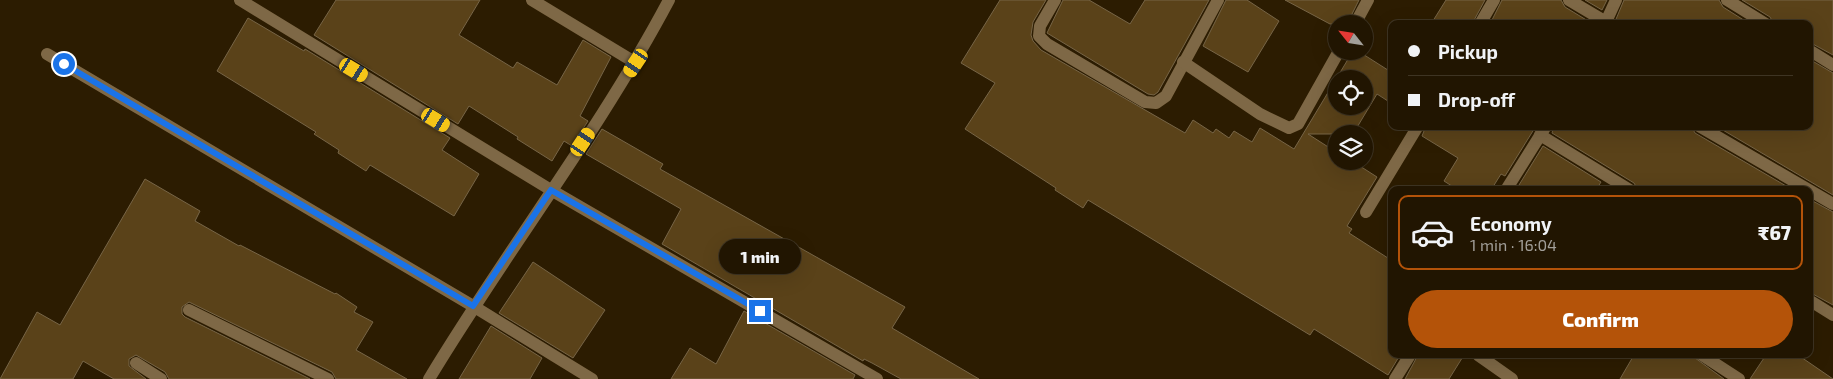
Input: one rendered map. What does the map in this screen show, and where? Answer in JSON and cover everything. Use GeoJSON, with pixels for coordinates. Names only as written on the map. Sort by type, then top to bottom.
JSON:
{"type":"FeatureCollection","features":[{"type":"Feature","properties":{"kind":"street"},"geometry":{"type":"LineString","coordinates":[[240,0],[551,190],[877,379]]}},
{"type":"Feature","properties":{"kind":"street"},"geometry":{"type":"LineString","coordinates":[[532,0],[636,63]]}},
{"type":"Feature","properties":{"kind":"street"},"geometry":{"type":"LineString","coordinates":[[429,379],[473,306],[636,63],[669,0]]}},
{"type":"Feature","properties":{"kind":"street"},"geometry":{"type":"LineString","coordinates":[[1055,0],[1040,26],[1039,36],[1047,44],[1145,102],[1156,103],[1166,96],[1218,0]]}},
{"type":"Feature","properties":{"kind":"street"},"geometry":{"type":"LineString","coordinates":[[1360,15],[1368,0]]}},
{"type":"Feature","properties":{"kind":"street"},"geometry":{"type":"LineString","coordinates":[[1482,20],[1494,0]]}},
{"type":"Feature","properties":{"kind":"street"},"geometry":{"type":"LineString","coordinates":[[1569,0],[1600,20]]}},
{"type":"Feature","properties":{"kind":"street"},"geometry":{"type":"LineString","coordinates":[[1606,20],[1616,0]]}},
{"type":"Feature","properties":{"kind":"street"},"geometry":{"type":"LineString","coordinates":[[1727,0],[1760,20]]}},
{"type":"Feature","properties":{"kind":"street"},"geometry":{"type":"LineString","coordinates":[[1813,52],[1833,65]]}},
{"type":"Feature","properties":{"kind":"street"},"geometry":{"type":"LineString","coordinates":[[47,54],[473,306],[592,379]]}},
{"type":"Feature","properties":{"kind":"street"},"geometry":{"type":"LineString","coordinates":[[1183,62],[1260,114],[1289,128],[1298,124],[1335,60]]}},
{"type":"Feature","properties":{"kind":"street"},"geometry":{"type":"LineString","coordinates":[[1366,212],[1416,130]]}},
{"type":"Feature","properties":{"kind":"street"},"geometry":{"type":"LineString","coordinates":[[1706,130],[1802,186]]}},
{"type":"Feature","properties":{"kind":"street"},"geometry":{"type":"LineString","coordinates":[[1509,186],[1543,131],[1624,186]]}},
{"type":"Feature","properties":{"kind":"street"},"geometry":{"type":"LineString","coordinates":[[1813,192],[1833,204]]}},
{"type":"Feature","properties":{"kind":"street"},"geometry":{"type":"LineString","coordinates":[[1813,302],[1833,315]]}},
{"type":"Feature","properties":{"kind":"street"},"geometry":{"type":"LineString","coordinates":[[189,310],[328,379]]}},
{"type":"Feature","properties":{"kind":"street"},"geometry":{"type":"LineString","coordinates":[[1395,379],[1408,358]]}},
{"type":"Feature","properties":{"kind":"street"},"geometry":{"type":"LineString","coordinates":[[1482,358],[1512,379]]}},
{"type":"Feature","properties":{"kind":"street"},"geometry":{"type":"LineString","coordinates":[[1706,358],[1738,379]]}},
{"type":"Feature","properties":{"kind":"street"},"geometry":{"type":"LineString","coordinates":[[136,363],[161,379]]}},
{"type":"Feature","properties":{"kind":"building"},"geometry":{"type":"Polygon","coordinates":[[[336,0],[480,0],[459,35],[513,68],[517,62],[557,85],[583,40],[611,57],[580,116],[588,121],[572,146],[564,141],[552,161],[469,106],[458,124],[314,35],[336,0]]]}},
{"type":"Feature","properties":{"kind":"building"},"geometry":{"type":"Polygon","coordinates":[[[1000,0],[1046,0],[1033,22],[1031,35],[1033,41],[1041,50],[1185,133],[1193,120],[1213,133],[1216,129],[1229,138],[1234,131],[1252,142],[1260,128],[1294,149],[1328,92],[1328,115],[1364,115],[1358,125],[1328,125],[1328,134],[1308,134],[1328,147],[1328,170],[1366,170],[1377,177],[1347,226],[1352,229],[1349,233],[1388,258],[1388,358],[1398,358],[1388,375],[1314,329],[1310,335],[1088,200],[1083,208],[1055,190],[1056,188],[965,129],[995,83],[961,63],[1000,0]]]}},
{"type":"Feature","properties":{"kind":"building"},"geometry":{"type":"Polygon","coordinates":[[[1063,0],[1089,0],[1130,24],[1145,0],[1209,0],[1158,92],[1154,95],[1148,94],[1047,33],[1063,0]]]}},
{"type":"Feature","properties":{"kind":"building"},"geometry":{"type":"Polygon","coordinates":[[[1226,0],[1247,0],[1279,21],[1248,72],[1203,46],[1226,0]]]}},
{"type":"Feature","properties":{"kind":"building"},"geometry":{"type":"Polygon","coordinates":[[[1285,0],[1359,0],[1352,15],[1328,15],[1328,23],[1285,0]]]}},
{"type":"Feature","properties":{"kind":"building"},"geometry":{"type":"Polygon","coordinates":[[[1446,0],[1485,0],[1474,20],[1434,20],[1446,0]]]}},
{"type":"Feature","properties":{"kind":"building"},"geometry":{"type":"Polygon","coordinates":[[[1502,0],[1561,0],[1565,7],[1586,20],[1492,20],[1502,0]]]}},
{"type":"Feature","properties":{"kind":"building"},"geometry":{"type":"Polygon","coordinates":[[[1585,0],[1607,0],[1602,10],[1585,0]]]}},
{"type":"Feature","properties":{"kind":"building"},"geometry":{"type":"Polygon","coordinates":[[[1624,0],[1719,0],[1723,7],[1744,20],[1616,20],[1624,0]]]}},
{"type":"Feature","properties":{"kind":"building"},"geometry":{"type":"Polygon","coordinates":[[[1742,0],[1833,0],[1833,55],[1813,44],[1813,20],[1772,20],[1770,17],[1742,0]]]}},
{"type":"Feature","properties":{"kind":"building"},"geometry":{"type":"Polygon","coordinates":[[[248,18],[304,51],[305,49],[450,138],[442,150],[479,174],[454,216],[370,165],[366,171],[338,153],[339,150],[314,134],[316,132],[217,71],[248,18]]]}},
{"type":"Feature","properties":{"kind":"building"},"geometry":{"type":"Polygon","coordinates":[[[1348,60],[1372,60],[1388,70],[1388,101],[1377,94],[1373,101],[1373,70],[1341,70],[1348,60]]]}},
{"type":"Feature","properties":{"kind":"building"},"geometry":{"type":"Polygon","coordinates":[[[1813,61],[1833,73],[1833,195],[1723,130],[1813,130],[1813,61]]]}},
{"type":"Feature","properties":{"kind":"building"},"geometry":{"type":"Polygon","coordinates":[[[602,129],[663,164],[660,169],[905,307],[892,328],[979,379],[901,379],[864,359],[863,361],[662,244],[681,209],[586,154],[602,129]]]}},
{"type":"Feature","properties":{"kind":"building"},"geometry":{"type":"Polygon","coordinates":[[[1424,130],[1534,130],[1505,176],[1501,174],[1494,186],[1452,186],[1444,181],[1458,158],[1422,136],[1424,130]]]}},
{"type":"Feature","properties":{"kind":"building"},"geometry":{"type":"Polygon","coordinates":[[[1553,130],[1693,130],[1695,133],[1786,186],[1636,186],[1634,183],[1552,133],[1553,130]]]}},
{"type":"Feature","properties":{"kind":"building"},"geometry":{"type":"Polygon","coordinates":[[[1543,146],[1601,182],[1598,186],[1519,185],[1543,146]]]}},
{"type":"Feature","properties":{"kind":"building"},"geometry":{"type":"Polygon","coordinates":[[[145,179],[200,211],[195,221],[239,246],[336,293],[357,307],[354,312],[373,322],[356,350],[407,379],[336,379],[332,372],[189,302],[182,307],[182,314],[185,317],[310,379],[169,379],[165,372],[136,355],[129,359],[129,366],[146,379],[114,379],[83,361],[73,379],[0,379],[37,312],[60,325],[145,179]]]}},
{"type":"Feature","properties":{"kind":"building"},"geometry":{"type":"Polygon","coordinates":[[[1813,201],[1833,212],[1833,305],[1813,294],[1813,201]]]}},
{"type":"Feature","properties":{"kind":"building"},"geometry":{"type":"Polygon","coordinates":[[[533,262],[605,310],[573,358],[499,313],[533,262]]]}},
{"type":"Feature","properties":{"kind":"building"},"geometry":{"type":"Polygon","coordinates":[[[744,311],[855,375],[853,379],[671,379],[690,348],[716,364],[744,311]]]}},
{"type":"Feature","properties":{"kind":"building"},"geometry":{"type":"Polygon","coordinates":[[[491,326],[542,358],[530,379],[459,379],[491,326]]]}},
{"type":"Feature","properties":{"kind":"building"},"geometry":{"type":"Polygon","coordinates":[[[1416,358],[1462,358],[1449,379],[1405,379],[1416,358]]]}},
{"type":"Feature","properties":{"kind":"building"},"geometry":{"type":"Polygon","coordinates":[[[1632,358],[1695,358],[1724,379],[1620,379],[1632,358]]]}},
{"type":"Feature","properties":{"kind":"building"},"geometry":{"type":"Polygon","coordinates":[[[1764,358],[1802,358],[1833,379],[1750,379],[1764,358]]]}},
{"type":"Feature","properties":{"kind":"route"},"geometry":{"type":"LineString","coordinates":[[64,64],[473,306],[551,190],[760,311]]}}]}
